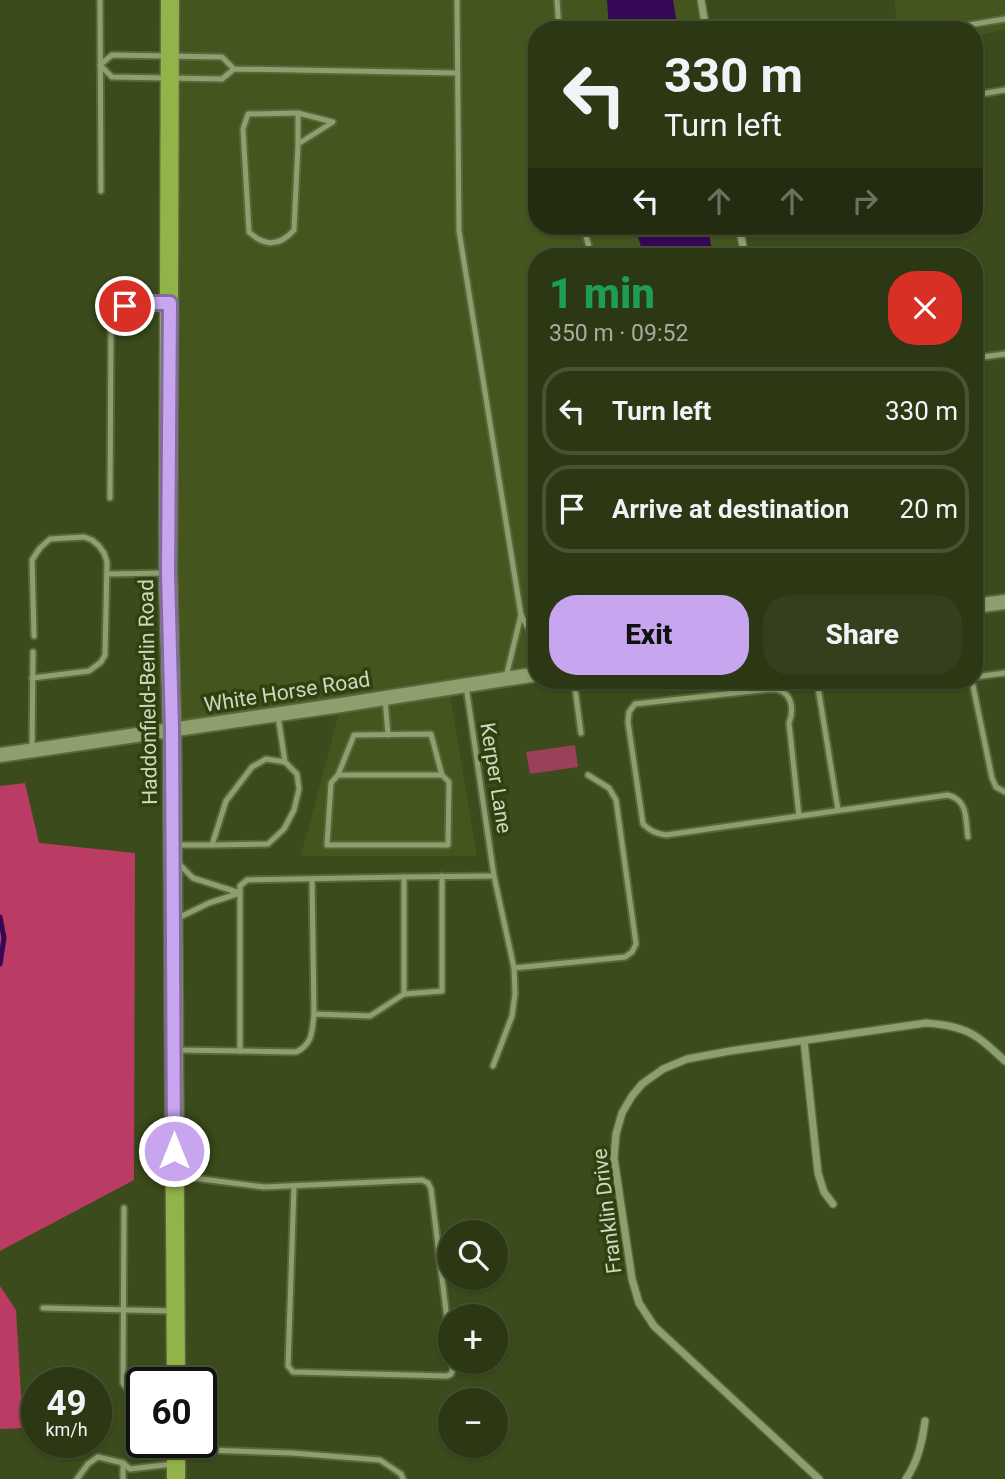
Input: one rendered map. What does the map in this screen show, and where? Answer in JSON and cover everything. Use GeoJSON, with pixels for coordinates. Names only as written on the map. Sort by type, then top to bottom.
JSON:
{"type":"FeatureCollection","features":[{"type":"Feature","properties":{"kind":"main road","name":"Haddonfield-Berlin Road"},"geometry":{"type":"LineString","coordinates":[[170,0],[168,573],[172,730],[176,1367]]}},
{"type":"Feature","properties":{"kind":"main road"},"geometry":{"type":"LineString","coordinates":[[983,605],[1005,602]]}},
{"type":"Feature","properties":{"kind":"main road","name":"White Horse Road"},"geometry":{"type":"LineString","coordinates":[[0,755],[528,675]]}},
{"type":"Feature","properties":{"kind":"street"},"geometry":{"type":"LineString","coordinates":[[701,0],[704,21]]}},
{"type":"Feature","properties":{"kind":"street","name":"Franklin Drive"},"geometry":{"type":"LineString","coordinates":[[819,1479],[654,1326],[639,1303],[632,1279],[614,1158],[615,1135],[622,1113],[642,1084],[663,1069],[687,1059],[926,1023],[960,1028],[979,1037],[1005,1060]]}},
{"type":"Feature","properties":{"kind":"street"},"geometry":{"type":"LineString","coordinates":[[804,1041],[818,1173],[824,1192],[833,1204]]}},
{"type":"Feature","properties":{"kind":"street"},"geometry":{"type":"LineString","coordinates":[[906,1479],[915,1465],[925,1421]]}},
{"type":"Feature","properties":{"kind":"lane"},"geometry":{"type":"LineString","coordinates":[[100,0],[101,191]]}},
{"type":"Feature","properties":{"kind":"lane"},"geometry":{"type":"LineString","coordinates":[[457,0],[459,231],[521,615],[528,628]]}},
{"type":"Feature","properties":{"kind":"lane"},"geometry":{"type":"LineString","coordinates":[[557,0],[558,21]]}},
{"type":"Feature","properties":{"kind":"lane"},"geometry":{"type":"LineString","coordinates":[[983,23],[1005,19]]}},
{"type":"Feature","properties":{"kind":"lane"},"geometry":{"type":"LineString","coordinates":[[100,65],[112,55],[222,57],[234,69]]}},
{"type":"Feature","properties":{"kind":"lane"},"geometry":{"type":"LineString","coordinates":[[100,65],[112,77],[222,79],[234,69],[458,73]]}},
{"type":"Feature","properties":{"kind":"lane"},"geometry":{"type":"LineString","coordinates":[[983,94],[1005,90]]}},
{"type":"Feature","properties":{"kind":"lane"},"geometry":{"type":"LineString","coordinates":[[298,113],[293,230],[281,241],[263,242],[249,232],[243,129],[248,114],[298,113],[334,122],[298,144]]}},
{"type":"Feature","properties":{"kind":"lane"},"geometry":{"type":"LineString","coordinates":[[110,498],[110,326],[118,310],[125,306],[134,303],[170,303]]}},
{"type":"Feature","properties":{"kind":"lane"},"geometry":{"type":"LineString","coordinates":[[983,357],[1005,354]]}},
{"type":"Feature","properties":{"kind":"lane"},"geometry":{"type":"LineString","coordinates":[[32,678],[89,671],[101,662],[106,647],[107,562],[104,553],[92,540],[84,537],[50,539],[32,560],[34,636]]}},
{"type":"Feature","properties":{"kind":"lane"},"geometry":{"type":"LineString","coordinates":[[107,574],[168,573]]}},
{"type":"Feature","properties":{"kind":"lane"},"geometry":{"type":"LineString","coordinates":[[505,679],[521,615]]}},
{"type":"Feature","properties":{"kind":"lane"},"geometry":{"type":"LineString","coordinates":[[32,750],[33,652]]}},
{"type":"Feature","properties":{"kind":"lane"},"geometry":{"type":"LineString","coordinates":[[983,677],[1005,673]]}},
{"type":"Feature","properties":{"kind":"lane","name":"Kerper Lane"},"geometry":{"type":"LineString","coordinates":[[466,686],[494,876],[514,968],[512,1016],[493,1066]]}},
{"type":"Feature","properties":{"kind":"lane"},"geometry":{"type":"LineString","coordinates":[[575,689],[582,733]]}},
{"type":"Feature","properties":{"kind":"lane"},"geometry":{"type":"LineString","coordinates":[[799,816],[789,723],[789,697],[785,691],[779,689],[635,704],[629,712],[627,716],[643,824],[654,833],[666,835],[948,795],[959,799],[963,804],[968,837]]}},
{"type":"Feature","properties":{"kind":"lane"},"geometry":{"type":"LineString","coordinates":[[818,689],[838,810]]}},
{"type":"Feature","properties":{"kind":"lane"},"geometry":{"type":"LineString","coordinates":[[975,689],[992,778],[996,787],[1005,792]]}},
{"type":"Feature","properties":{"kind":"lane"},"geometry":{"type":"LineString","coordinates":[[384,699],[388,735]]}},
{"type":"Feature","properties":{"kind":"lane"},"geometry":{"type":"LineString","coordinates":[[278,715],[285,762]]}},
{"type":"Feature","properties":{"kind":"lane"},"geometry":{"type":"LineString","coordinates":[[431,734],[442,775],[449,782],[448,845],[327,845],[331,783],[338,775],[354,735],[388,735],[431,734]]}},
{"type":"Feature","properties":{"kind":"lane"},"geometry":{"type":"LineString","coordinates":[[212,845],[226,801],[252,767],[266,759],[285,762],[297,774],[299,789],[294,810],[284,829],[268,844],[212,845],[173,851],[193,878],[240,893]]}},
{"type":"Feature","properties":{"kind":"lane"},"geometry":{"type":"LineString","coordinates":[[338,775],[442,775]]}},
{"type":"Feature","properties":{"kind":"lane"},"geometry":{"type":"LineString","coordinates":[[514,968],[625,957],[632,953],[636,944],[616,800],[609,788],[588,775]]}},
{"type":"Feature","properties":{"kind":"lane"},"geometry":{"type":"LineString","coordinates":[[314,1014],[370,1016],[404,994],[442,991],[442,876]]}},
{"type":"Feature","properties":{"kind":"lane"},"geometry":{"type":"LineString","coordinates":[[240,1051],[240,887],[247,880],[494,876]]}},
{"type":"Feature","properties":{"kind":"lane"},"geometry":{"type":"LineString","coordinates":[[404,877],[404,994]]}},
{"type":"Feature","properties":{"kind":"lane"},"geometry":{"type":"LineString","coordinates":[[174,1050],[296,1052],[304,1048],[311,1039],[314,1014],[312,879]]}},
{"type":"Feature","properties":{"kind":"lane"},"geometry":{"type":"LineString","coordinates":[[173,922],[192,910],[240,893]]}},
{"type":"Feature","properties":{"kind":"lane"},"geometry":{"type":"LineString","coordinates":[[175,1176],[264,1187],[422,1180],[428,1183],[431,1189],[445,1304]]}},
{"type":"Feature","properties":{"kind":"lane"},"geometry":{"type":"LineString","coordinates":[[294,1186],[290,1370],[451,1374]]}},
{"type":"Feature","properties":{"kind":"lane"},"geometry":{"type":"LineString","coordinates":[[124,1208],[123,1383],[126,1387]]}},
{"type":"Feature","properties":{"kind":"lane"},"geometry":{"type":"LineString","coordinates":[[43,1308],[175,1311]]}},
{"type":"Feature","properties":{"kind":"lane"},"geometry":{"type":"LineString","coordinates":[[217,1456],[292,1453],[380,1460],[403,1479]]}},
{"type":"Feature","properties":{"kind":"lane"},"geometry":{"type":"LineString","coordinates":[[77,1479],[88,1464],[98,1457],[123,1463],[130,1469],[176,1458]]}},
{"type":"Feature","properties":{"kind":"lane"},"geometry":{"type":"LineString","coordinates":[[123,1463],[123,1479]]}},
{"type":"Feature","properties":{"kind":"shaded area"},"geometry":{"type":"Polygon","coordinates":[[[170,0],[701,0],[704,21],[528,21],[528,235],[741,235],[743,248],[528,248],[528,676],[449,689],[477,856],[301,856],[341,706],[172,730],[170,0]]]}},
{"type":"Feature","properties":{"kind":"shaded area"},"geometry":{"type":"Polygon","coordinates":[[[607,0],[673,0],[676,21],[608,21],[607,0]]]}},
{"type":"Feature","properties":{"kind":"shaded area"},"geometry":{"type":"Polygon","coordinates":[[[894,0],[1005,0],[1005,30],[983,34],[983,21],[898,21],[894,0]]]}},
{"type":"Feature","properties":{"kind":"shaded area"},"geometry":{"type":"Polygon","coordinates":[[[638,235],[709,235],[712,248],[641,248],[638,235]]]}},
{"type":"Feature","properties":{"kind":"shaded area"},"geometry":{"type":"Polygon","coordinates":[[[575,745],[578,767],[530,774],[526,752],[575,745]]]}},
{"type":"Feature","properties":{"kind":"shaded area"},"geometry":{"type":"Polygon","coordinates":[[[25,783],[39,843],[135,853],[134,1180],[0,1251],[0,786],[25,783]]]}},
{"type":"Feature","properties":{"kind":"shaded area"},"geometry":{"type":"Polygon","coordinates":[[[0,1286],[16,1310],[21,1428],[0,1429],[0,1286]]]}},
{"type":"Feature","properties":{"kind":"waterway"},"geometry":{"type":"LineString","coordinates":[[0,917],[4,938],[0,964]]}},
{"type":"Feature","properties":{"kind":"route"},"geometry":{"type":"LineString","coordinates":[[125,306],[134,303],[170,303],[168,573],[172,730],[174,1151]]}}]}
